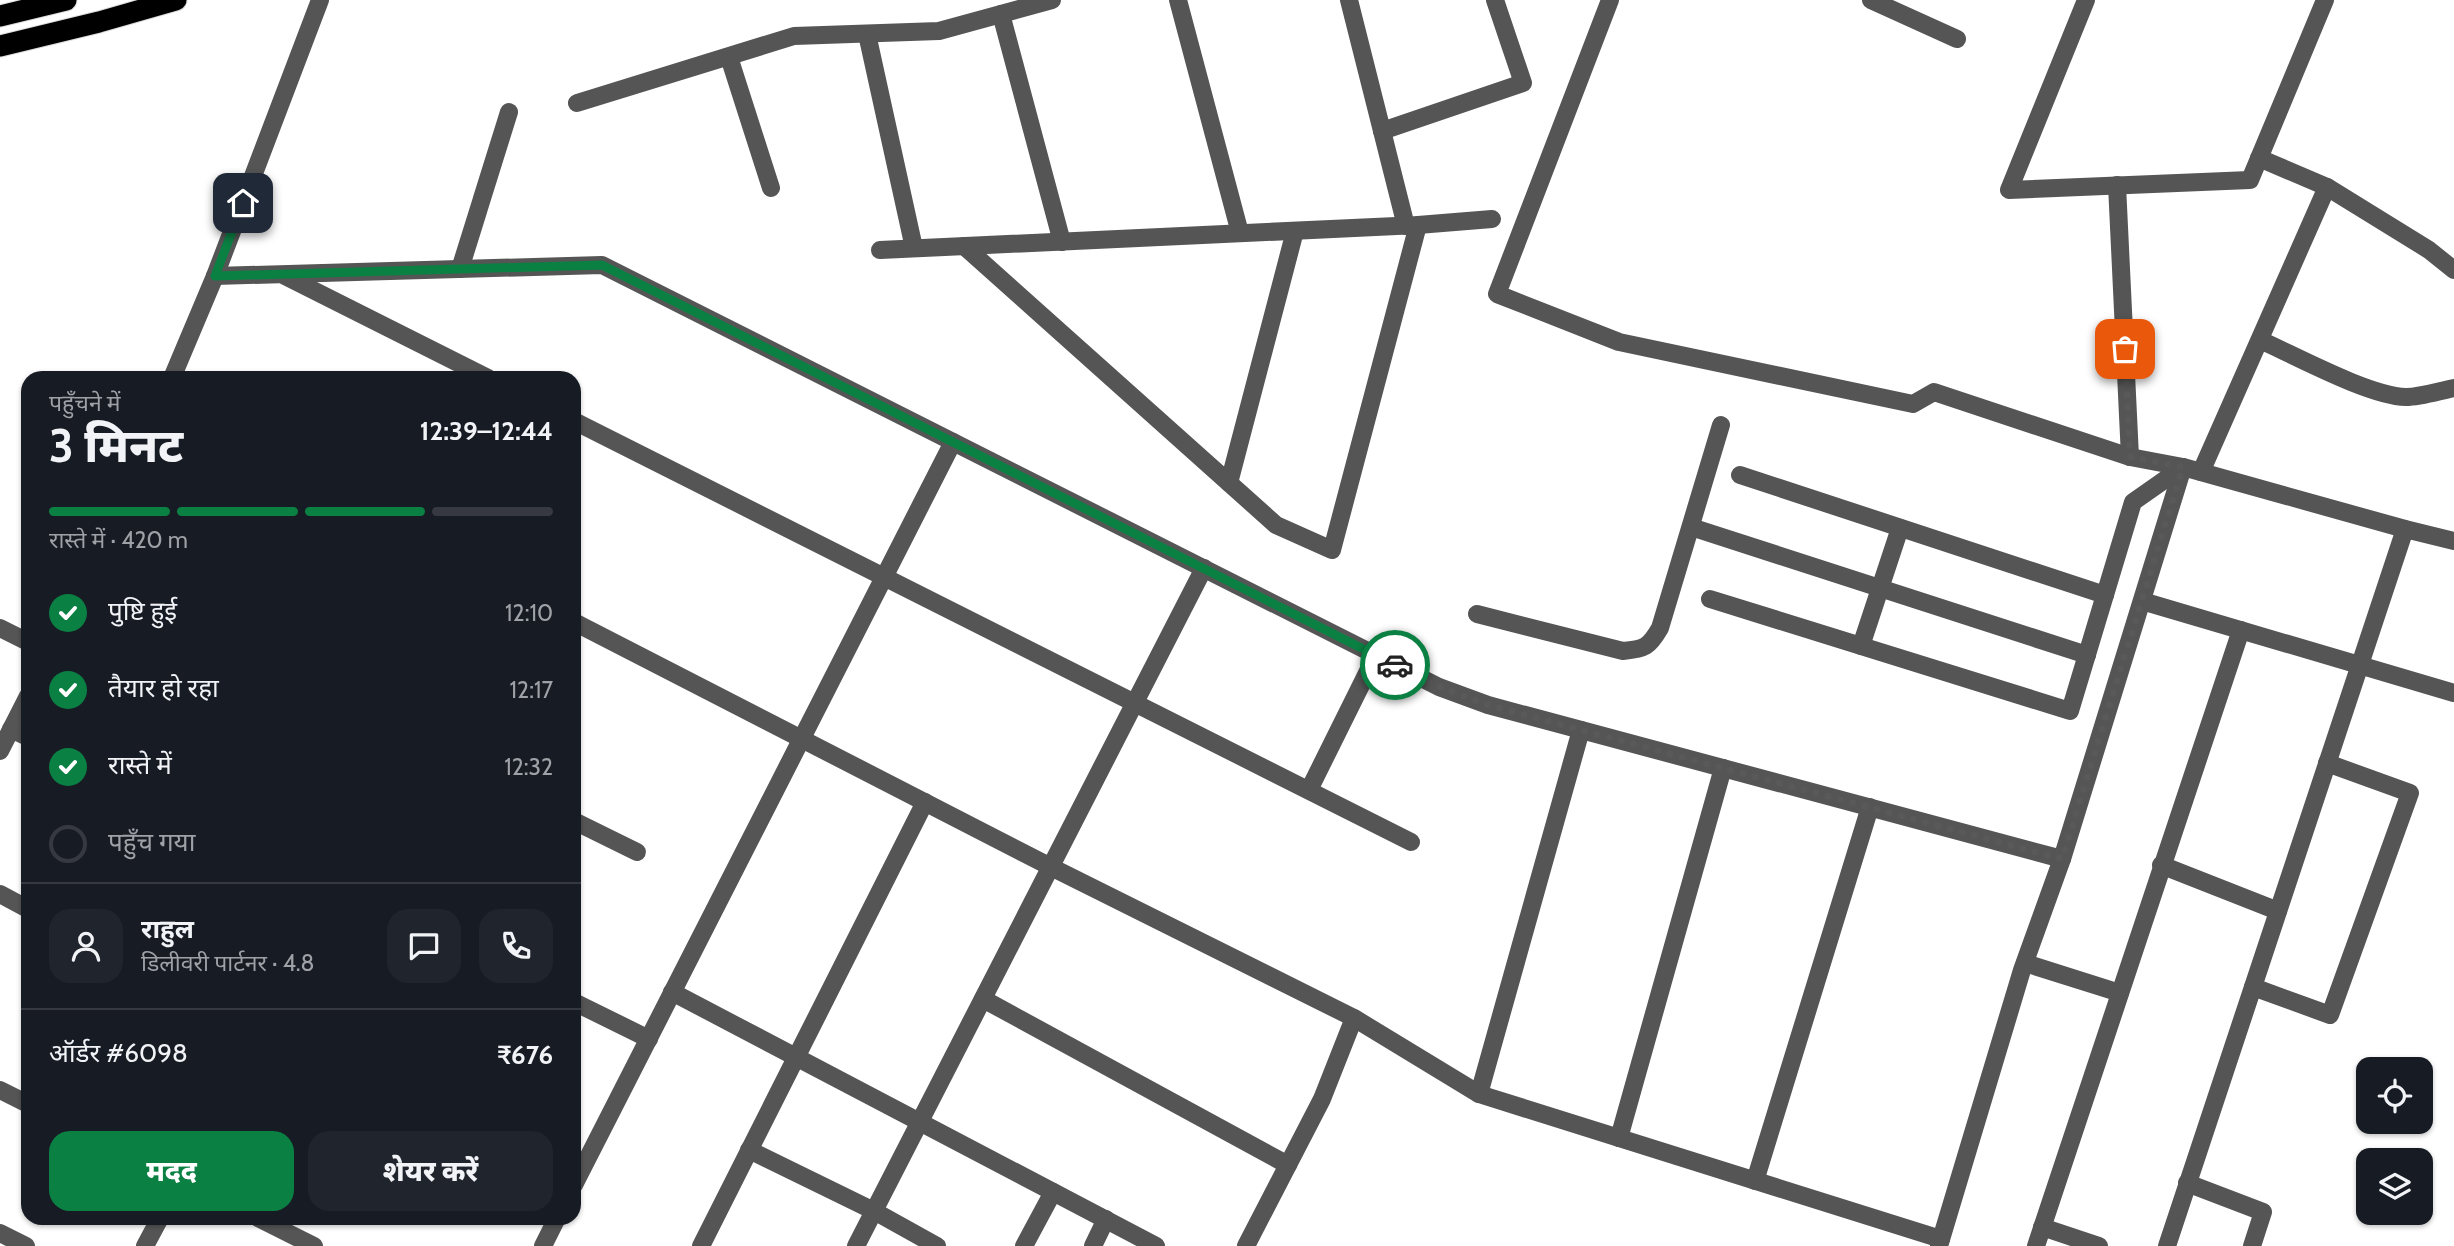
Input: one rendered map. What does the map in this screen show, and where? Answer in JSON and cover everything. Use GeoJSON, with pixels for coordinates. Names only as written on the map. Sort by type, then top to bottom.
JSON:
{"type":"FeatureCollection","features":[{"type":"Feature","properties":{"kind":"highway"},"geometry":{"type":"LineString","coordinates":[[0,16],[66,0]]}},
{"type":"Feature","properties":{"kind":"highway"},"geometry":{"type":"LineString","coordinates":[[0,46],[176,0]]}},
{"type":"Feature","properties":{"kind":"street"},"geometry":{"type":"LineString","coordinates":[[175,371],[215,276],[320,0]]}},
{"type":"Feature","properties":{"kind":"street"},"geometry":{"type":"LineString","coordinates":[[577,103],[794,37],[939,31],[1052,0]]}},
{"type":"Feature","properties":{"kind":"street"},"geometry":{"type":"LineString","coordinates":[[1178,0],[1240,233]]}},
{"type":"Feature","properties":{"kind":"street"},"geometry":{"type":"LineString","coordinates":[[964,246],[1276,525],[1332,550],[1412,225],[1382,131],[1349,0]]}},
{"type":"Feature","properties":{"kind":"street"},"geometry":{"type":"LineString","coordinates":[[1382,131],[1522,83],[1495,0]]}},
{"type":"Feature","properties":{"kind":"street"},"geometry":{"type":"LineString","coordinates":[[1610,0],[1497,294],[1619,342],[1913,404],[1934,391],[2130,457],[2192,469],[2454,541]]}},
{"type":"Feature","properties":{"kind":"street"},"geometry":{"type":"LineString","coordinates":[[1871,0],[1957,39]]}},
{"type":"Feature","properties":{"kind":"street"},"geometry":{"type":"LineString","coordinates":[[2086,0],[2009,190],[2250,180],[2325,0]]}},
{"type":"Feature","properties":{"kind":"street"},"geometry":{"type":"LineString","coordinates":[[1001,14],[1062,242]]}},
{"type":"Feature","properties":{"kind":"street"},"geometry":{"type":"LineString","coordinates":[[867,34],[914,248]]}},
{"type":"Feature","properties":{"kind":"street"},"geometry":{"type":"LineString","coordinates":[[729,57],[771,188]]}},
{"type":"Feature","properties":{"kind":"street"},"geometry":{"type":"LineString","coordinates":[[460,269],[509,113]]}},
{"type":"Feature","properties":{"kind":"street"},"geometry":{"type":"LineString","coordinates":[[2259,158],[2327,187],[2429,250],[2454,270]]}},
{"type":"Feature","properties":{"kind":"street"},"geometry":{"type":"LineString","coordinates":[[2117,186],[2130,457]]}},
{"type":"Feature","properties":{"kind":"street"},"geometry":{"type":"LineString","coordinates":[[581,626],[1051,867],[1354,1018],[1479,1094],[1940,1243],[2025,963],[2062,859],[2142,601],[2192,469],[2260,340],[2327,187]]}},
{"type":"Feature","properties":{"kind":"street"},"geometry":{"type":"LineString","coordinates":[[880,250],[1492,219]]}},
{"type":"Feature","properties":{"kind":"street"},"geometry":{"type":"LineString","coordinates":[[1229,483],[1295,231]]}},
{"type":"Feature","properties":{"kind":"street"},"geometry":{"type":"LineString","coordinates":[[215,276],[602,265],[1440,687],[1581,730],[2062,859]]}},
{"type":"Feature","properties":{"kind":"street"},"geometry":{"type":"LineString","coordinates":[[281,274],[474,371]]}},
{"type":"Feature","properties":{"kind":"street"},"geometry":{"type":"LineString","coordinates":[[2260,340],[2389,395],[2408,397],[2454,388]]}},
{"type":"Feature","properties":{"kind":"street"},"geometry":{"type":"LineString","coordinates":[[581,425],[1411,842]]}},
{"type":"Feature","properties":{"kind":"street"},"geometry":{"type":"LineString","coordinates":[[1477,614],[1623,651],[1642,649],[1652,642],[1660,628],[1721,425]]}},
{"type":"Feature","properties":{"kind":"street"},"geometry":{"type":"LineString","coordinates":[[581,1171],[953,442]]}},
{"type":"Feature","properties":{"kind":"street"},"geometry":{"type":"LineString","coordinates":[[1710,599],[2070,711],[2133,502],[2192,469]]}},
{"type":"Feature","properties":{"kind":"street"},"geometry":{"type":"LineString","coordinates":[[1740,475],[2105,594]]}},
{"type":"Feature","properties":{"kind":"street"},"geometry":{"type":"LineString","coordinates":[[1691,527],[2087,655]]}},
{"type":"Feature","properties":{"kind":"street"},"geometry":{"type":"LineString","coordinates":[[1861,646],[1900,528]]}},
{"type":"Feature","properties":{"kind":"street"},"geometry":{"type":"LineString","coordinates":[[2167,1246],[2405,529]]}},
{"type":"Feature","properties":{"kind":"street"},"geometry":{"type":"LineString","coordinates":[[856,1246],[1204,569]]}},
{"type":"Feature","properties":{"kind":"street"},"geometry":{"type":"LineString","coordinates":[[2142,601],[2454,693]]}},
{"type":"Feature","properties":{"kind":"street"},"geometry":{"type":"LineString","coordinates":[[0,628],[21,638]]}},
{"type":"Feature","properties":{"kind":"street"},"geometry":{"type":"LineString","coordinates":[[2036,1246],[2241,630]]}},
{"type":"Feature","properties":{"kind":"street"},"geometry":{"type":"LineString","coordinates":[[1308,790],[1376,655]]}},
{"type":"Feature","properties":{"kind":"street"},"geometry":{"type":"LineString","coordinates":[[0,751],[21,710]]}},
{"type":"Feature","properties":{"kind":"street"},"geometry":{"type":"LineString","coordinates":[[11,729],[21,734]]}},
{"type":"Feature","properties":{"kind":"street"},"geometry":{"type":"LineString","coordinates":[[1479,1094],[1581,730]]}},
{"type":"Feature","properties":{"kind":"street"},"geometry":{"type":"LineString","coordinates":[[2253,987],[2330,1015],[2410,793],[2327,763]]}},
{"type":"Feature","properties":{"kind":"street"},"geometry":{"type":"LineString","coordinates":[[1619,1138],[1723,768]]}},
{"type":"Feature","properties":{"kind":"street"},"geometry":{"type":"LineString","coordinates":[[701,1246],[925,802]]}},
{"type":"Feature","properties":{"kind":"street"},"geometry":{"type":"LineString","coordinates":[[1755,1181],[1870,807]]}},
{"type":"Feature","properties":{"kind":"street"},"geometry":{"type":"LineString","coordinates":[[581,824],[637,852]]}},
{"type":"Feature","properties":{"kind":"street"},"geometry":{"type":"LineString","coordinates":[[2161,865],[2278,911]]}},
{"type":"Feature","properties":{"kind":"street"},"geometry":{"type":"LineString","coordinates":[[0,894],[21,905]]}},
{"type":"Feature","properties":{"kind":"street"},"geometry":{"type":"LineString","coordinates":[[2025,963],[2120,993]]}},
{"type":"Feature","properties":{"kind":"street"},"geometry":{"type":"LineString","coordinates":[[672,992],[1156,1246]]}},
{"type":"Feature","properties":{"kind":"street"},"geometry":{"type":"LineString","coordinates":[[982,999],[1288,1165]]}},
{"type":"Feature","properties":{"kind":"street"},"geometry":{"type":"LineString","coordinates":[[581,1005],[649,1039]]}},
{"type":"Feature","properties":{"kind":"street"},"geometry":{"type":"LineString","coordinates":[[1246,1246],[1322,1100],[1354,1018]]}},
{"type":"Feature","properties":{"kind":"street"},"geometry":{"type":"LineString","coordinates":[[0,1090],[21,1100]]}},
{"type":"Feature","properties":{"kind":"street"},"geometry":{"type":"LineString","coordinates":[[749,1150],[874,1211],[937,1246]]}},
{"type":"Feature","properties":{"kind":"street"},"geometry":{"type":"LineString","coordinates":[[2188,1183],[2263,1212],[2252,1246]]}},
{"type":"Feature","properties":{"kind":"street"},"geometry":{"type":"LineString","coordinates":[[1024,1246],[1053,1192]]}},
{"type":"Feature","properties":{"kind":"street"},"geometry":{"type":"LineString","coordinates":[[1093,1246],[1106,1219]]}},
{"type":"Feature","properties":{"kind":"street"},"geometry":{"type":"LineString","coordinates":[[145,1246],[156,1225]]}},
{"type":"Feature","properties":{"kind":"street"},"geometry":{"type":"LineString","coordinates":[[272,1225],[314,1246]]}},
{"type":"Feature","properties":{"kind":"street"},"geometry":{"type":"LineString","coordinates":[[543,1246],[554,1225]]}},
{"type":"Feature","properties":{"kind":"street"},"geometry":{"type":"LineString","coordinates":[[2042,1227],[2099,1246]]}},
{"type":"Feature","properties":{"kind":"street"},"geometry":{"type":"LineString","coordinates":[[0,1233],[26,1246]]}},
{"type":"Feature","properties":{"kind":"way so far"},"geometry":{"type":"LineString","coordinates":[[1395,665],[1440,687],[1488,705],[2062,859],[2183,467],[2130,457],[2125,349]]}},
{"type":"Feature","properties":{"kind":"route"},"geometry":{"type":"LineString","coordinates":[[243,203],[215,276],[602,265],[1395,665]]}}]}
